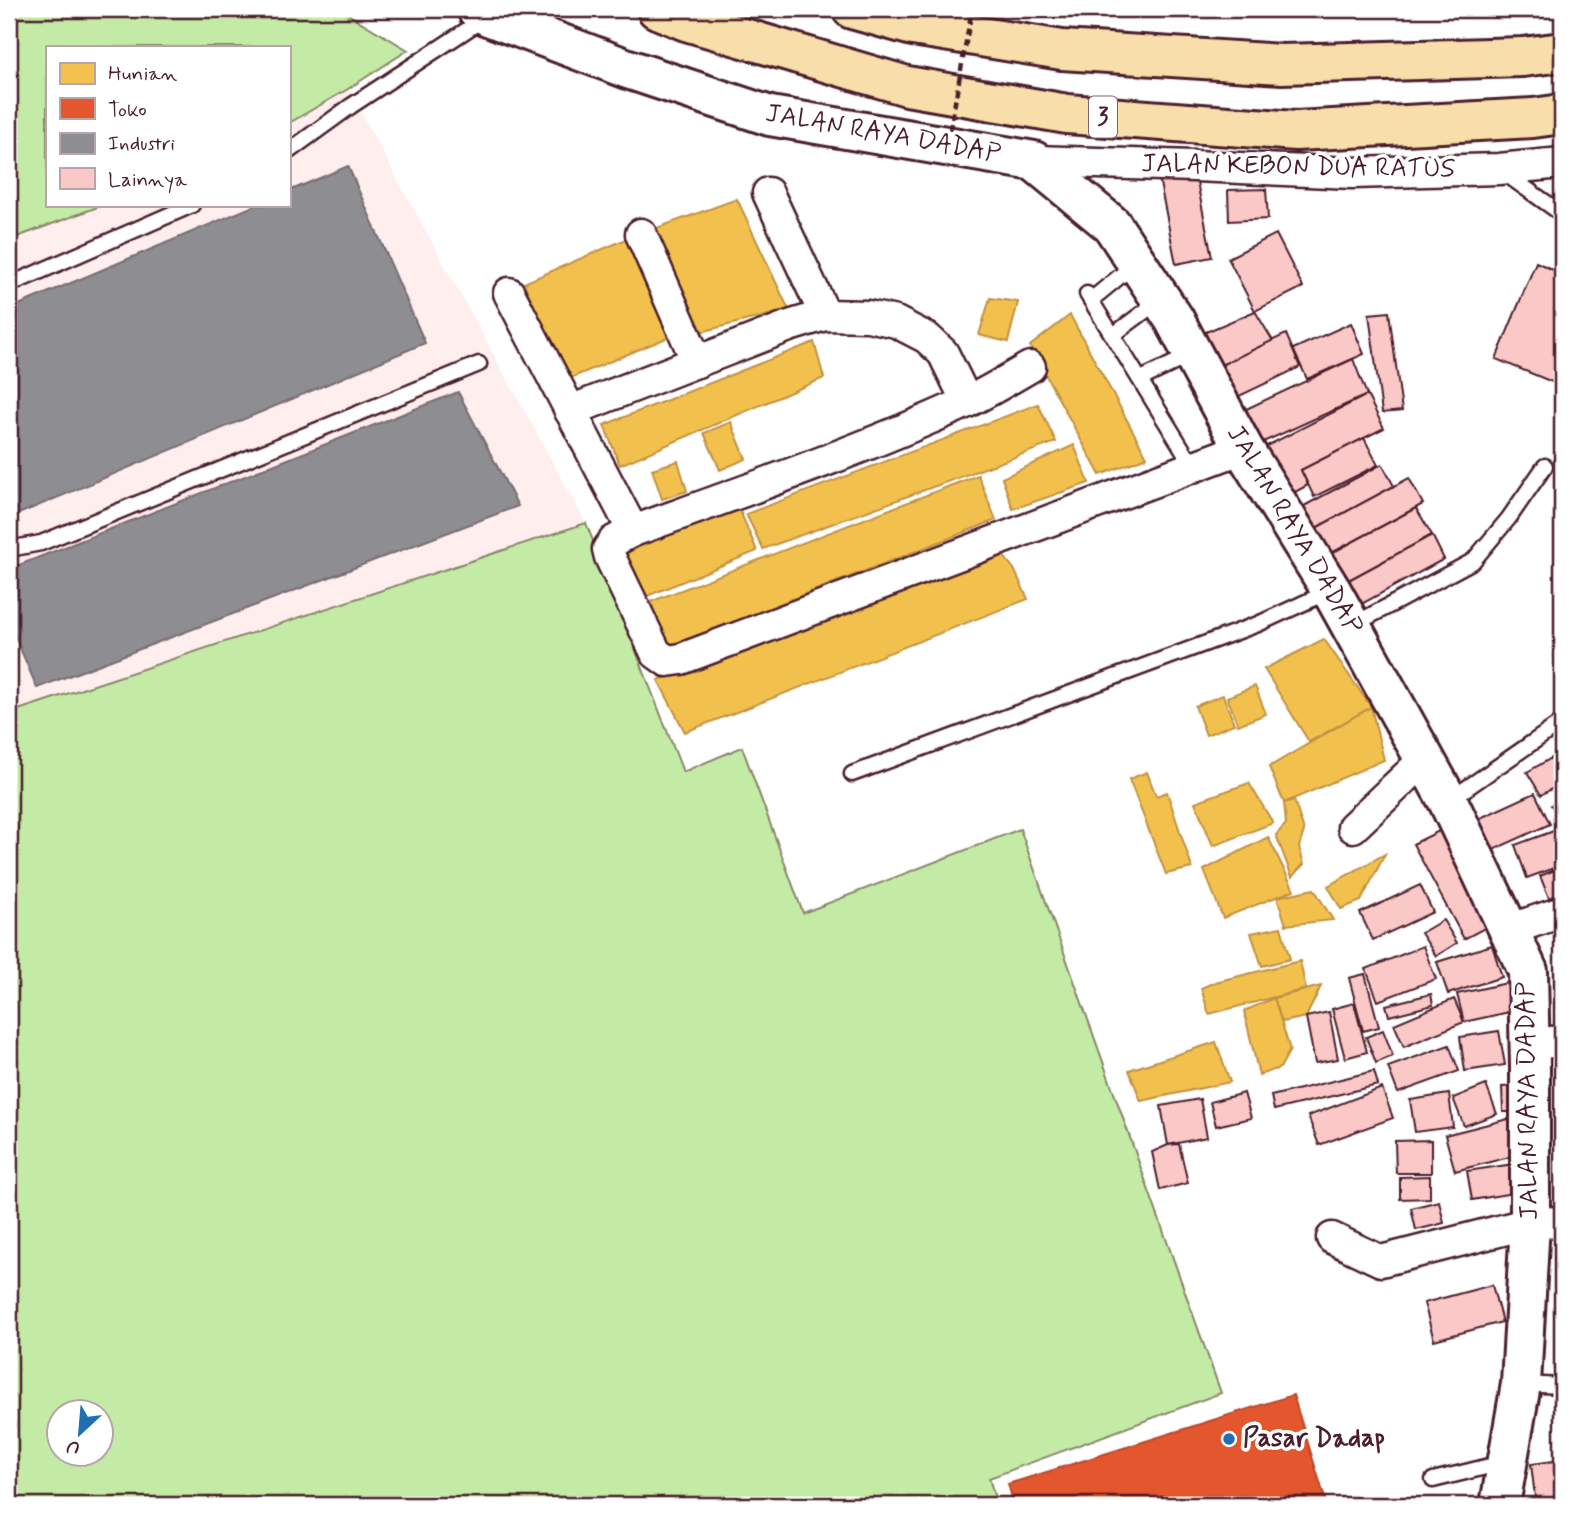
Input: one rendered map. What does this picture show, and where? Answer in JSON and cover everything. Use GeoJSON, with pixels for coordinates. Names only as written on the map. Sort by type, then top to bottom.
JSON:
{"type":"FeatureCollection","features":[{"type":"Feature","properties":{"kind":"highway","name":"3"},"geometry":{"type":"LineString","coordinates":[[657,9],[687,21],[907,86],[1067,114],[1296,131],[1533,118],[1562,114]]}},
{"type":"Feature","properties":{"kind":"highway"},"geometry":{"type":"LineString","coordinates":[[852,9],[913,26],[1062,50],[1282,64],[1523,57],[1562,52]]}},
{"type":"Feature","properties":{"kind":"main road","name":"JALAN RAYA DADAP"},"geometry":{"type":"LineString","coordinates":[[482,12],[628,69],[770,116],[1034,162],[1112,225],[1174,318],[1243,448],[1331,590],[1448,801],[1528,971],[1546,1043],[1546,1223],[1500,1505]]}},
{"type":"Feature","properties":{"kind":"street","name":"JALAN KEBON DUA RATUS"},"geometry":{"type":"LineString","coordinates":[[1034,162],[1352,173],[1499,169],[1562,163]]}},
{"type":"Feature","properties":{"kind":"street"},"geometry":{"type":"LineString","coordinates":[[768,193],[825,314]]}},
{"type":"Feature","properties":{"kind":"street"},"geometry":{"type":"LineString","coordinates":[[641,234],[697,362]]}},
{"type":"Feature","properties":{"kind":"street"},"geometry":{"type":"LineString","coordinates":[[509,293],[633,531]]}},
{"type":"Feature","properties":{"kind":"street"},"geometry":{"type":"LineString","coordinates":[[570,411],[825,314],[868,316],[896,322],[927,338],[943,353],[967,402]]}},
{"type":"Feature","properties":{"kind":"street"},"geometry":{"type":"LineString","coordinates":[[1030,367],[967,402],[820,463],[633,531],[614,541],[608,549],[610,557],[656,653],[667,662],[681,659],[1243,448]]}},
{"type":"Feature","properties":{"kind":"street"},"geometry":{"type":"LineString","coordinates":[[1353,827],[1425,759]]}},
{"type":"Feature","properties":{"kind":"street"},"geometry":{"type":"LineString","coordinates":[[1508,930],[1562,912]]}},
{"type":"Feature","properties":{"kind":"street"},"geometry":{"type":"LineString","coordinates":[[1332,1238],[1381,1261],[1546,1223]]}},
{"type":"Feature","properties":{"kind":"lane"},"geometry":{"type":"LineString","coordinates":[[290,150],[482,12]]}},
{"type":"Feature","properties":{"kind":"lane"},"geometry":{"type":"LineString","coordinates":[[1499,169],[1562,215]]}},
{"type":"Feature","properties":{"kind":"lane"},"geometry":{"type":"LineString","coordinates":[[9,285],[190,206]]}},
{"type":"Feature","properties":{"kind":"lane"},"geometry":{"type":"LineString","coordinates":[[1137,262],[1089,297],[1193,467]]}},
{"type":"Feature","properties":{"kind":"lane"},"geometry":{"type":"LineString","coordinates":[[1113,335],[1161,300]]}},
{"type":"Feature","properties":{"kind":"lane"},"geometry":{"type":"LineString","coordinates":[[1141,379],[1193,354]]}},
{"type":"Feature","properties":{"kind":"lane"},"geometry":{"type":"LineString","coordinates":[[9,549],[41,543],[479,364]]}},
{"type":"Feature","properties":{"kind":"lane"},"geometry":{"type":"LineString","coordinates":[[1351,626],[1473,561],[1509,518],[1545,466]]}},
{"type":"Feature","properties":{"kind":"lane"},"geometry":{"type":"LineString","coordinates":[[852,774],[1258,624],[1331,590]]}},
{"type":"Feature","properties":{"kind":"lane"},"geometry":{"type":"LineString","coordinates":[[1448,801],[1562,722]]}},
{"type":"Feature","properties":{"kind":"lane"},"geometry":{"type":"LineString","coordinates":[[1521,1384],[1562,1386]]}},
{"type":"Feature","properties":{"kind":"lane"},"geometry":{"type":"LineString","coordinates":[[1433,1480],[1508,1461]]}},
{"type":"Feature","properties":{"kind":"path"},"geometry":{"type":"LineString","coordinates":[[950,130],[972,9]]}},
{"type":"Feature","properties":{"kind":"shaded area"},"geometry":{"type":"Polygon","coordinates":[[[348,89],[586,523],[9,713],[9,240],[100,206],[290,206],[290,122],[348,89]]]}},
{"type":"Feature","properties":{"kind":"green space"},"geometry":{"type":"Polygon","coordinates":[[[9,9],[339,9],[408,50],[290,122],[290,46],[46,46],[46,206],[100,206],[9,240],[9,9]]]}},
{"type":"Feature","properties":{"kind":"green space"},"geometry":{"type":"Polygon","coordinates":[[[586,523],[683,772],[742,747],[803,913],[1020,829],[1221,1393],[989,1478],[997,1505],[9,1505],[9,713],[586,523]]]}},
{"type":"Feature","properties":{"kind":"building: Hunian"},"geometry":{"type":"Polygon","coordinates":[[[737,199],[789,310],[700,332],[654,229],[737,199]]]}},
{"type":"Feature","properties":{"kind":"building: Hunian"},"geometry":{"type":"Polygon","coordinates":[[[626,239],[669,337],[566,380],[524,283],[626,239]]]}},
{"type":"Feature","properties":{"kind":"building: Hunian"},"geometry":{"type":"Polygon","coordinates":[[[990,298],[1018,302],[1008,342],[979,335],[990,298]]]}},
{"type":"Feature","properties":{"kind":"building: Hunian"},"geometry":{"type":"Polygon","coordinates":[[[1070,315],[1147,457],[1100,475],[1030,346],[1070,315]]]}},
{"type":"Feature","properties":{"kind":"building: Hunian"},"geometry":{"type":"Polygon","coordinates":[[[814,342],[824,378],[620,465],[604,425],[814,342]]]}},
{"type":"Feature","properties":{"kind":"building: Hunian"},"geometry":{"type":"Polygon","coordinates":[[[1038,404],[1056,442],[763,549],[746,514],[1038,404]]]}},
{"type":"Feature","properties":{"kind":"building: Hunian"},"geometry":{"type":"Polygon","coordinates":[[[731,422],[746,459],[720,470],[704,433],[731,422]]]}},
{"type":"Feature","properties":{"kind":"building: Hunian"},"geometry":{"type":"Polygon","coordinates":[[[1074,445],[1089,483],[1013,509],[1002,478],[1074,445]]]}},
{"type":"Feature","properties":{"kind":"building: Hunian"},"geometry":{"type":"Polygon","coordinates":[[[678,461],[687,491],[662,499],[652,469],[678,461]]]}},
{"type":"Feature","properties":{"kind":"building: Hunian"},"geometry":{"type":"Polygon","coordinates":[[[978,475],[996,520],[668,647],[650,602],[978,475]]]}},
{"type":"Feature","properties":{"kind":"building: Hunian"},"geometry":{"type":"Polygon","coordinates":[[[735,499],[757,551],[640,599],[619,548],[735,499]]]}},
{"type":"Feature","properties":{"kind":"building: Hunian"},"geometry":{"type":"Polygon","coordinates":[[[999,550],[1014,569],[1028,599],[685,732],[658,680],[999,550]]]}},
{"type":"Feature","properties":{"kind":"building: Hunian"},"geometry":{"type":"Polygon","coordinates":[[[1324,639],[1371,707],[1309,742],[1264,669],[1324,639]]]}},
{"type":"Feature","properties":{"kind":"building: Hunian"},"geometry":{"type":"Polygon","coordinates":[[[1255,686],[1266,714],[1238,725],[1227,697],[1255,686]]]}},
{"type":"Feature","properties":{"kind":"building: Hunian"},"geometry":{"type":"Polygon","coordinates":[[[1223,695],[1234,724],[1206,735],[1195,706],[1223,695]]]}},
{"type":"Feature","properties":{"kind":"building: Hunian"},"geometry":{"type":"Polygon","coordinates":[[[1371,707],[1384,760],[1284,803],[1269,767],[1371,707]]]}},
{"type":"Feature","properties":{"kind":"building: Hunian"},"geometry":{"type":"Polygon","coordinates":[[[1147,772],[1156,796],[1167,792],[1192,868],[1166,874],[1129,779],[1147,772]]]}},
{"type":"Feature","properties":{"kind":"building: Hunian"},"geometry":{"type":"Polygon","coordinates":[[[1249,783],[1273,823],[1213,846],[1195,802],[1249,783]]]}},
{"type":"Feature","properties":{"kind":"building: Hunian"},"geometry":{"type":"Polygon","coordinates":[[[1294,800],[1304,831],[1299,847],[1304,864],[1292,877],[1276,835],[1286,824],[1284,803],[1294,800]]]}},
{"type":"Feature","properties":{"kind":"building: Hunian"},"geometry":{"type":"Polygon","coordinates":[[[1268,837],[1294,890],[1223,918],[1204,870],[1268,837]]]}},
{"type":"Feature","properties":{"kind":"building: Hunian"},"geometry":{"type":"Polygon","coordinates":[[[1385,854],[1361,901],[1341,909],[1328,886],[1385,854]]]}},
{"type":"Feature","properties":{"kind":"building: Hunian"},"geometry":{"type":"Polygon","coordinates":[[[1314,889],[1333,920],[1286,925],[1277,897],[1314,889]]]}},
{"type":"Feature","properties":{"kind":"building: Hunian"},"geometry":{"type":"Polygon","coordinates":[[[1281,927],[1290,959],[1262,966],[1251,933],[1281,927]]]}},
{"type":"Feature","properties":{"kind":"building: Hunian"},"geometry":{"type":"Polygon","coordinates":[[[1300,961],[1306,989],[1209,1014],[1201,988],[1215,982],[1300,961]]]}},
{"type":"Feature","properties":{"kind":"building: Hunian"},"geometry":{"type":"Polygon","coordinates":[[[1321,986],[1306,1017],[1282,1022],[1274,998],[1321,986]]]}},
{"type":"Feature","properties":{"kind":"building: Hunian"},"geometry":{"type":"Polygon","coordinates":[[[1274,998],[1290,1050],[1280,1068],[1259,1075],[1244,1011],[1274,998]]]}},
{"type":"Feature","properties":{"kind":"building: Hunian"},"geometry":{"type":"Polygon","coordinates":[[[1216,1042],[1230,1082],[1141,1101],[1129,1070],[1216,1042]]]}},
{"type":"Feature","properties":{"kind":"building: Toko","name":"Pasar Dadap"},"geometry":{"type":"Polygon","coordinates":[[[1293,1395],[1327,1505],[1014,1505],[1008,1484],[1293,1395]]]}},
{"type":"Feature","properties":{"kind":"building: Industri"},"geometry":{"type":"Polygon","coordinates":[[[348,166],[425,343],[9,518],[9,309],[254,206],[290,206],[290,191],[348,166]]]}},
{"type":"Feature","properties":{"kind":"building: Industri"},"geometry":{"type":"Polygon","coordinates":[[[458,392],[518,506],[37,688],[9,622],[9,569],[458,392]]]}},
{"type":"Feature","properties":{"kind":"building: Lainnya"},"geometry":{"type":"Polygon","coordinates":[[[1195,172],[1212,257],[1176,264],[1159,178],[1195,172]]]}},
{"type":"Feature","properties":{"kind":"building: Lainnya"},"geometry":{"type":"Polygon","coordinates":[[[1266,189],[1268,219],[1229,221],[1228,190],[1266,189]]]}},
{"type":"Feature","properties":{"kind":"building: Lainnya"},"geometry":{"type":"Polygon","coordinates":[[[1276,234],[1303,287],[1255,311],[1228,258],[1276,234]]]}},
{"type":"Feature","properties":{"kind":"building: Lainnya"},"geometry":{"type":"Polygon","coordinates":[[[1536,262],[1562,274],[1562,386],[1496,359],[1536,262]]]}},
{"type":"Feature","properties":{"kind":"building: Lainnya"},"geometry":{"type":"Polygon","coordinates":[[[1255,311],[1273,341],[1217,367],[1201,334],[1255,311]]]}},
{"type":"Feature","properties":{"kind":"building: Lainnya"},"geometry":{"type":"Polygon","coordinates":[[[1389,312],[1402,411],[1382,413],[1369,314],[1389,312]]]}},
{"type":"Feature","properties":{"kind":"building: Lainnya"},"geometry":{"type":"Polygon","coordinates":[[[1351,323],[1364,354],[1307,379],[1293,349],[1351,323]]]}},
{"type":"Feature","properties":{"kind":"building: Lainnya"},"geometry":{"type":"Polygon","coordinates":[[[1286,334],[1300,367],[1233,399],[1217,367],[1286,334]]]}},
{"type":"Feature","properties":{"kind":"building: Lainnya"},"geometry":{"type":"Polygon","coordinates":[[[1353,359],[1367,395],[1261,443],[1244,410],[1353,359]]]}},
{"type":"Feature","properties":{"kind":"building: Lainnya"},"geometry":{"type":"Polygon","coordinates":[[[1367,395],[1384,428],[1301,470],[1308,485],[1284,498],[1259,450],[1367,395]]]}},
{"type":"Feature","properties":{"kind":"building: Lainnya"},"geometry":{"type":"Polygon","coordinates":[[[1364,438],[1378,465],[1314,497],[1301,470],[1364,438]]]}},
{"type":"Feature","properties":{"kind":"building: Lainnya"},"geometry":{"type":"Polygon","coordinates":[[[1382,464],[1394,486],[1316,528],[1304,506],[1382,464]]]}},
{"type":"Feature","properties":{"kind":"building: Lainnya"},"geometry":{"type":"Polygon","coordinates":[[[1409,478],[1423,504],[1330,554],[1316,528],[1409,478]]]}},
{"type":"Feature","properties":{"kind":"building: Lainnya"},"geometry":{"type":"Polygon","coordinates":[[[1416,508],[1432,535],[1345,582],[1330,554],[1416,508]]]}},
{"type":"Feature","properties":{"kind":"building: Lainnya"},"geometry":{"type":"Polygon","coordinates":[[[1432,535],[1444,559],[1358,606],[1345,582],[1432,535]]]}},
{"type":"Feature","properties":{"kind":"building: Lainnya"},"geometry":{"type":"Polygon","coordinates":[[[1562,752],[1562,783],[1541,795],[1527,772],[1562,752]]]}},
{"type":"Feature","properties":{"kind":"building: Lainnya"},"geometry":{"type":"Polygon","coordinates":[[[1535,793],[1550,824],[1493,850],[1478,819],[1535,793]]]}},
{"type":"Feature","properties":{"kind":"building: Lainnya"},"geometry":{"type":"Polygon","coordinates":[[[1562,798],[1562,818],[1560,819],[1551,805],[1562,798]]]}},
{"type":"Feature","properties":{"kind":"building: Lainnya"},"geometry":{"type":"Polygon","coordinates":[[[1447,827],[1498,921],[1464,939],[1413,844],[1447,827]]]}},
{"type":"Feature","properties":{"kind":"building: Lainnya"},"geometry":{"type":"Polygon","coordinates":[[[1562,828],[1562,865],[1527,878],[1515,845],[1562,828]]]}},
{"type":"Feature","properties":{"kind":"building: Lainnya"},"geometry":{"type":"Polygon","coordinates":[[[1562,867],[1562,893],[1549,898],[1540,876],[1562,867]]]}},
{"type":"Feature","properties":{"kind":"building: Lainnya"},"geometry":{"type":"Polygon","coordinates":[[[1420,885],[1433,912],[1373,940],[1360,913],[1420,885]]]}},
{"type":"Feature","properties":{"kind":"building: Lainnya"},"geometry":{"type":"Polygon","coordinates":[[[1443,920],[1457,943],[1436,956],[1421,933],[1443,920]]]}},
{"type":"Feature","properties":{"kind":"building: Lainnya"},"geometry":{"type":"Polygon","coordinates":[[[1492,945],[1502,977],[1448,994],[1437,962],[1492,945]]]}},
{"type":"Feature","properties":{"kind":"building: Lainnya"},"geometry":{"type":"Polygon","coordinates":[[[1423,946],[1436,979],[1378,1001],[1366,969],[1423,946]]]}},
{"type":"Feature","properties":{"kind":"building: Lainnya"},"geometry":{"type":"Polygon","coordinates":[[[1365,974],[1379,1027],[1363,1031],[1349,978],[1365,974]]]}},
{"type":"Feature","properties":{"kind":"building: Lainnya"},"geometry":{"type":"Polygon","coordinates":[[[1516,981],[1523,1009],[1464,1022],[1457,994],[1516,981]]]}},
{"type":"Feature","properties":{"kind":"building: Lainnya"},"geometry":{"type":"Polygon","coordinates":[[[1431,994],[1433,1005],[1389,1016],[1386,1005],[1431,994]]]}},
{"type":"Feature","properties":{"kind":"building: Lainnya"},"geometry":{"type":"Polygon","coordinates":[[[1454,999],[1464,1022],[1404,1047],[1394,1024],[1454,999]]]}},
{"type":"Feature","properties":{"kind":"building: Lainnya"},"geometry":{"type":"Polygon","coordinates":[[[1354,1003],[1367,1052],[1345,1058],[1332,1009],[1354,1003]]]}},
{"type":"Feature","properties":{"kind":"building: Lainnya"},"geometry":{"type":"Polygon","coordinates":[[[1329,1012],[1338,1059],[1315,1063],[1306,1017],[1329,1012]]]}},
{"type":"Feature","properties":{"kind":"building: Lainnya"},"geometry":{"type":"Polygon","coordinates":[[[1383,1030],[1393,1056],[1376,1063],[1366,1037],[1383,1030]]]}},
{"type":"Feature","properties":{"kind":"building: Lainnya"},"geometry":{"type":"Polygon","coordinates":[[[1499,1031],[1505,1065],[1465,1071],[1460,1037],[1499,1031]]]}},
{"type":"Feature","properties":{"kind":"building: Lainnya"},"geometry":{"type":"Polygon","coordinates":[[[1449,1045],[1459,1071],[1398,1093],[1388,1067],[1449,1045]]]}},
{"type":"Feature","properties":{"kind":"building: Lainnya"},"geometry":{"type":"Polygon","coordinates":[[[1374,1071],[1378,1085],[1274,1110],[1271,1096],[1374,1071]]]}},
{"type":"Feature","properties":{"kind":"building: Lainnya"},"geometry":{"type":"Polygon","coordinates":[[[1486,1085],[1497,1114],[1464,1126],[1453,1098],[1486,1085]]]}},
{"type":"Feature","properties":{"kind":"building: Lainnya"},"geometry":{"type":"Polygon","coordinates":[[[1520,1086],[1520,1112],[1503,1112],[1502,1087],[1520,1086]]]}},
{"type":"Feature","properties":{"kind":"building: Lainnya"},"geometry":{"type":"Polygon","coordinates":[[[1382,1088],[1393,1118],[1319,1145],[1308,1116],[1382,1088]]]}},
{"type":"Feature","properties":{"kind":"building: Lainnya"},"geometry":{"type":"Polygon","coordinates":[[[1244,1093],[1251,1118],[1216,1126],[1210,1102],[1244,1093]]]}},
{"type":"Feature","properties":{"kind":"building: Lainnya"},"geometry":{"type":"Polygon","coordinates":[[[1449,1094],[1453,1127],[1415,1132],[1410,1100],[1449,1094]]]}},
{"type":"Feature","properties":{"kind":"building: Lainnya"},"geometry":{"type":"Polygon","coordinates":[[[1200,1099],[1207,1137],[1168,1145],[1161,1106],[1200,1099]]]}},
{"type":"Feature","properties":{"kind":"building: Lainnya"},"geometry":{"type":"Polygon","coordinates":[[[1516,1117],[1525,1153],[1455,1171],[1445,1135],[1516,1117]]]}},
{"type":"Feature","properties":{"kind":"building: Lainnya"},"geometry":{"type":"Polygon","coordinates":[[[1431,1140],[1431,1173],[1396,1173],[1395,1141],[1431,1140]]]}},
{"type":"Feature","properties":{"kind":"building: Lainnya"},"geometry":{"type":"Polygon","coordinates":[[[1179,1144],[1188,1183],[1160,1190],[1152,1152],[1168,1145],[1179,1144]]]}},
{"type":"Feature","properties":{"kind":"building: Lainnya"},"geometry":{"type":"Polygon","coordinates":[[[1514,1164],[1519,1192],[1472,1200],[1467,1171],[1514,1164]]]}},
{"type":"Feature","properties":{"kind":"building: Lainnya"},"geometry":{"type":"Polygon","coordinates":[[[1430,1176],[1430,1198],[1400,1199],[1400,1177],[1430,1176]]]}},
{"type":"Feature","properties":{"kind":"building: Lainnya"},"geometry":{"type":"Polygon","coordinates":[[[1439,1201],[1444,1223],[1416,1230],[1411,1208],[1439,1201]]]}},
{"type":"Feature","properties":{"kind":"building: Lainnya"},"geometry":{"type":"Polygon","coordinates":[[[1492,1285],[1502,1322],[1434,1340],[1424,1303],[1492,1285]]]}},
{"type":"Feature","properties":{"kind":"building: Lainnya"},"geometry":{"type":"Polygon","coordinates":[[[1562,1460],[1562,1505],[1536,1505],[1531,1464],[1562,1460]]]}},
{"type":"Feature","properties":{"kind":"place","name":"Pasar Dadap"},"geometry":{"type":"Point","coordinates":[1229,1439]}}]}
